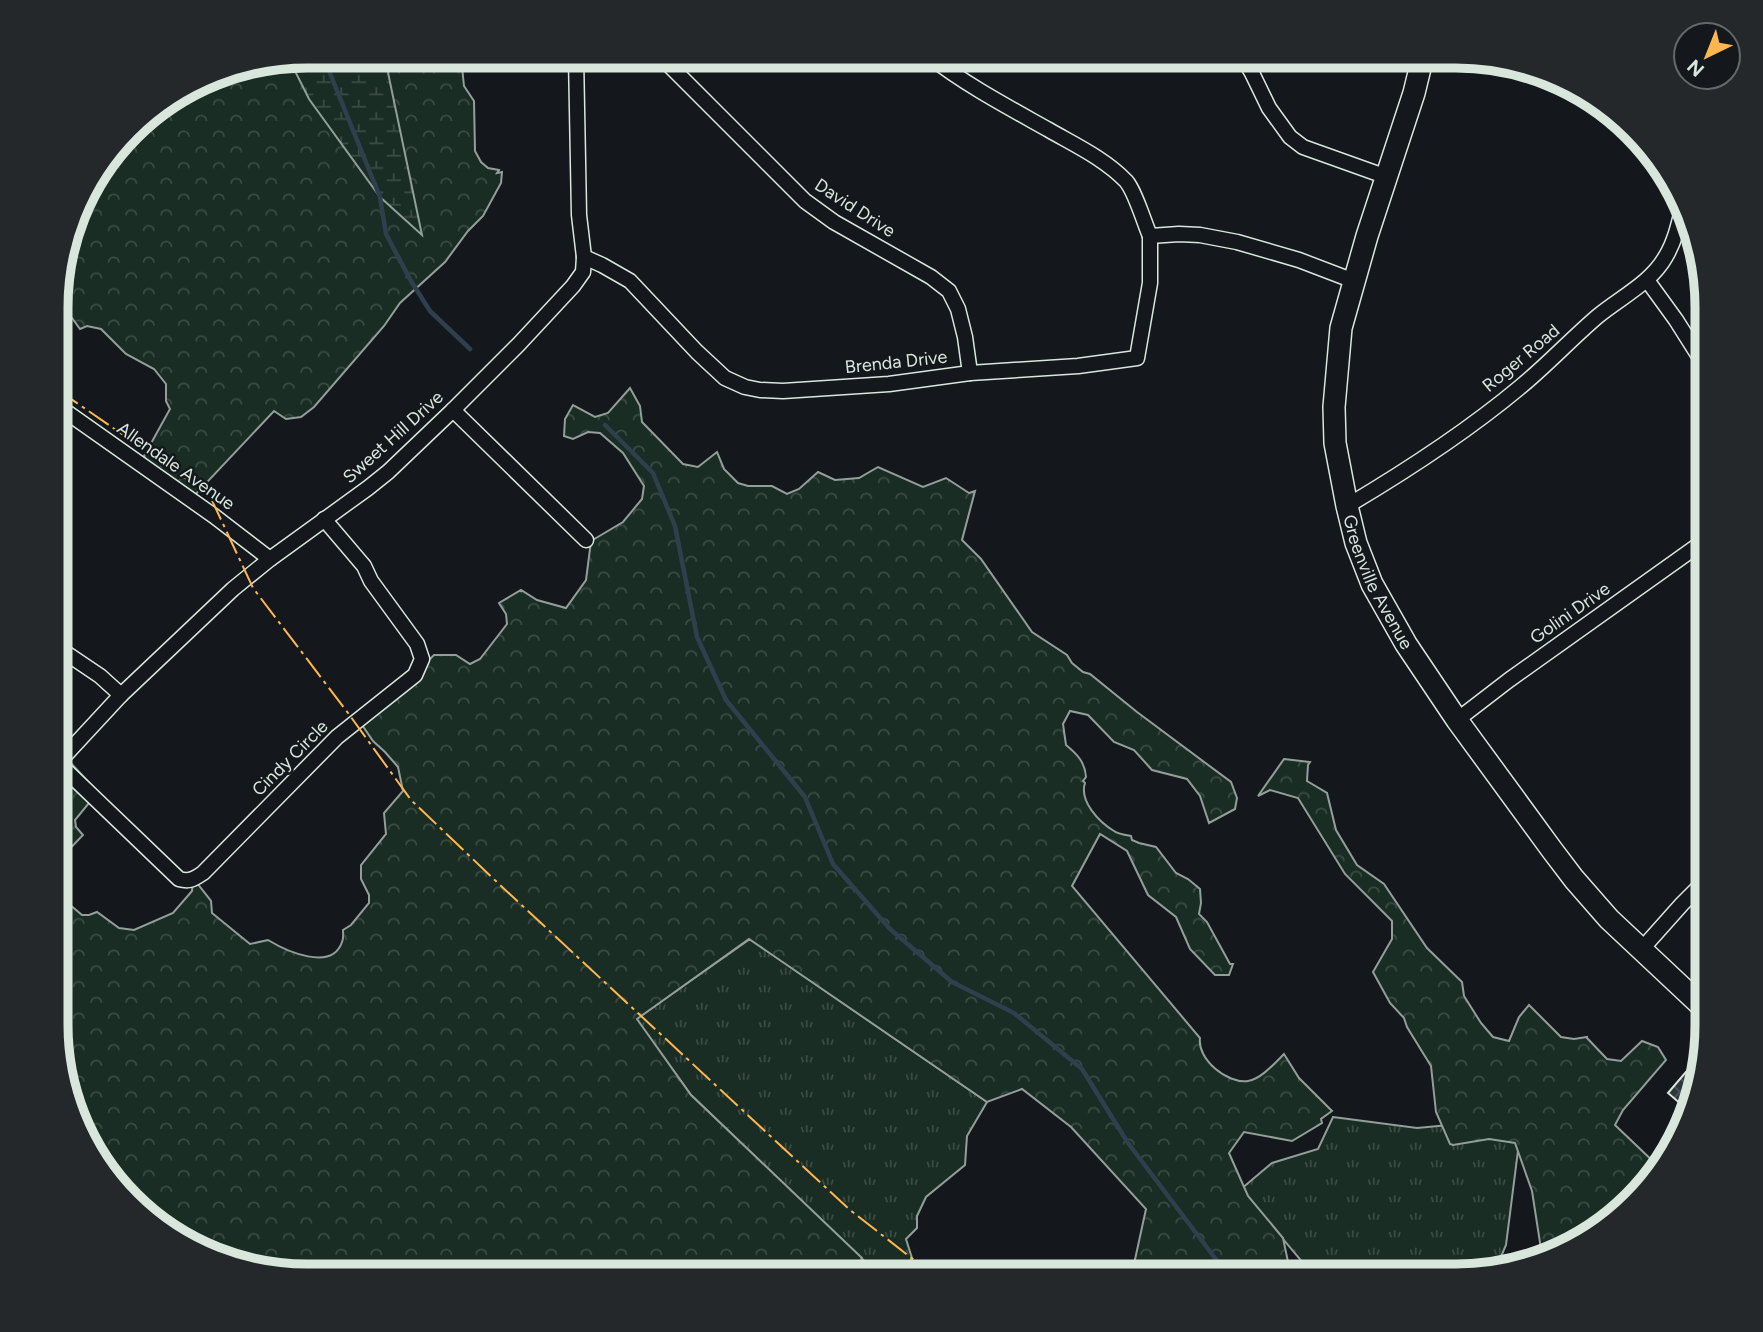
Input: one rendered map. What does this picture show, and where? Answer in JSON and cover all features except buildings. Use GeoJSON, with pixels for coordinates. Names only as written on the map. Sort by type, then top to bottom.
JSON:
{"type":"FeatureCollection","features":[{"type":"Feature","properties":{"kind":"street","name":"Sweet Hill Drive"},"geometry":{"type":"LineString","coordinates":[[69,751],[121,695],[233,589],[369,488],[453,410],[573,286],[583,272],[584,257],[579,215],[576,68]]}},
{"type":"Feature","properties":{"kind":"street","name":"David Drive"},"geometry":{"type":"LineString","coordinates":[[672,68],[805,201],[834,222],[931,277],[948,291],[958,309],[970,373]]}},
{"type":"Feature","properties":{"kind":"street"},"geometry":{"type":"LineString","coordinates":[[944,69],[1111,168],[1128,184],[1150,236],[1200,235],[1237,242],[1299,260],[1354,281]]}},
{"type":"Feature","properties":{"kind":"street"},"geometry":{"type":"LineString","coordinates":[[1250,69],[1269,108],[1290,137],[1303,147],[1387,177]]}},
{"type":"Feature","properties":{"kind":"street","name":"Greenville Avenue"},"geometry":{"type":"LineString","coordinates":[[1420,69],[1341,328],[1334,407],[1335,443],[1356,543],[1371,584],[1396,627],[1457,720],[1574,879],[1641,950],[1694,990]]}},
{"type":"Feature","properties":{"kind":"street","name":"Roger Road"},"geometry":{"type":"LineString","coordinates":[[1347,506],[1398,476],[1476,421],[1518,389],[1598,316],[1647,280],[1665,257],[1680,223]]}},
{"type":"Feature","properties":{"kind":"street","name":"Brenda Drive"},"geometry":{"type":"LineString","coordinates":[[584,257],[631,282],[725,378],[745,387],[783,391],[889,384],[970,373],[1078,366],[1137,358],[1150,283],[1150,236]]}},
{"type":"Feature","properties":{"kind":"street"},"geometry":{"type":"LineString","coordinates":[[1647,280],[1695,350]]}},
{"type":"Feature","properties":{"kind":"street"},"geometry":{"type":"LineString","coordinates":[[453,410],[586,540]]}},
{"type":"Feature","properties":{"kind":"street","name":"Allendale Avenue"},"geometry":{"type":"LineString","coordinates":[[68,413],[270,559]]}},
{"type":"Feature","properties":{"kind":"street","name":"Cindy Circle"},"geometry":{"type":"LineString","coordinates":[[69,775],[179,879],[194,880],[337,737],[415,675],[422,659],[417,644],[371,581],[364,566],[324,519]]}},
{"type":"Feature","properties":{"kind":"street","name":"Golini Drive"},"geometry":{"type":"LineString","coordinates":[[1457,720],[1695,548]]}},
{"type":"Feature","properties":{"kind":"street"},"geometry":{"type":"LineString","coordinates":[[68,655],[100,676],[121,695]]}},
{"type":"Feature","properties":{"kind":"street"},"geometry":{"type":"LineString","coordinates":[[1641,950],[1694,892]]}},
{"type":"Feature","properties":{"kind":"green space"},"geometry":{"type":"Polygon","coordinates":[[[387,68],[422,235],[380,197],[309,99],[294,69],[387,68]]]}},
{"type":"Feature","properties":{"kind":"green space"},"geometry":{"type":"Polygon","coordinates":[[[462,68],[464,86],[474,101],[475,151],[488,168],[499,170],[497,173],[502,172],[501,183],[483,216],[445,262],[400,303],[384,326],[314,407],[301,417],[286,419],[274,411],[195,495],[144,456],[170,409],[166,401],[166,384],[154,369],[126,354],[101,329],[87,326],[80,329],[68,316],[68,307],[76,245],[100,188],[128,150],[150,128],[188,100],[230,81],[276,70],[462,68]]]}},
{"type":"Feature","properties":{"kind":"green space"},"geometry":{"type":"Polygon","coordinates":[[[630,388],[640,406],[642,422],[683,464],[698,467],[717,452],[724,469],[738,483],[748,486],[772,486],[787,494],[799,489],[818,472],[835,480],[859,478],[878,467],[923,487],[946,478],[969,493],[975,491],[962,540],[981,559],[1032,632],[1067,655],[1083,672],[1090,674],[1231,782],[1237,798],[1235,809],[1209,823],[1200,796],[1187,779],[1152,770],[1134,750],[1114,742],[1088,715],[1070,711],[1063,724],[1066,745],[1077,755],[1084,767],[1086,777],[1083,781],[1088,804],[1102,822],[1116,832],[1131,836],[1132,840],[1139,843],[1156,847],[1176,873],[1200,889],[1199,914],[1207,922],[1230,964],[1233,964],[1229,975],[1215,975],[1190,949],[1176,917],[1148,895],[1127,851],[1100,834],[1072,886],[1200,1038],[1200,1046],[1208,1062],[1231,1078],[1248,1081],[1263,1074],[1284,1054],[1299,1078],[1332,1111],[1321,1119],[1322,1123],[1292,1141],[1244,1132],[1229,1153],[1248,1196],[1283,1238],[1288,1264],[1134,1264],[1146,1209],[1071,1127],[1022,1089],[987,1102],[749,939],[637,1019],[691,1095],[862,1258],[860,1263],[292,1263],[230,1251],[188,1232],[138,1194],[118,1170],[93,1130],[81,1102],[73,1071],[69,1040],[69,904],[82,915],[97,912],[119,928],[134,930],[173,913],[192,891],[193,878],[211,901],[212,913],[250,944],[268,940],[297,953],[319,957],[329,956],[337,951],[343,940],[343,930],[351,925],[369,903],[369,895],[361,879],[361,865],[386,834],[384,813],[403,791],[398,767],[373,741],[358,719],[434,655],[456,655],[470,664],[480,659],[507,624],[506,614],[499,603],[521,590],[537,600],[566,608],[586,580],[591,541],[623,522],[642,499],[644,486],[623,453],[600,433],[588,432],[573,439],[564,436],[565,419],[573,405],[595,417],[608,413],[630,388]]]}},
{"type":"Feature","properties":{"kind":"green space"},"geometry":{"type":"Polygon","coordinates":[[[1284,759],[1310,762],[1307,781],[1327,793],[1336,830],[1357,865],[1384,884],[1427,948],[1462,982],[1464,996],[1493,1037],[1509,1041],[1519,1017],[1529,1005],[1561,1037],[1587,1037],[1607,1059],[1621,1061],[1642,1041],[1658,1047],[1666,1060],[1623,1110],[1615,1125],[1652,1160],[1613,1204],[1575,1232],[1541,1248],[1532,1191],[1515,1143],[1489,1139],[1450,1144],[1436,1112],[1431,1066],[1404,1018],[1390,1003],[1373,972],[1392,939],[1392,921],[1345,874],[1298,798],[1270,790],[1258,796],[1284,759]]]}},
{"type":"Feature","properties":{"kind":"green space"},"geometry":{"type":"Polygon","coordinates":[[[69,761],[98,792],[75,820],[76,827],[83,835],[69,850],[69,761]]]}},
{"type":"Feature","properties":{"kind":"green space"},"geometry":{"type":"Polygon","coordinates":[[[750,939],[987,1102],[967,1136],[965,1165],[926,1197],[917,1216],[917,1228],[906,1239],[912,1258],[909,1262],[867,1263],[691,1095],[636,1019],[750,939]]]}},
{"type":"Feature","properties":{"kind":"green space"},"geometry":{"type":"Polygon","coordinates":[[[1333,1117],[1417,1128],[1502,1120],[1520,1135],[1506,1245],[1500,1259],[1456,1264],[1304,1264],[1241,1189],[1272,1163],[1318,1149],[1333,1117]]]}},
{"type":"Feature","properties":{"kind":"waterway"},"geometry":{"type":"LineString","coordinates":[[328,68],[380,197],[386,234],[430,311],[470,349]]}},
{"type":"Feature","properties":{"kind":"waterway"},"geometry":{"type":"LineString","coordinates":[[605,425],[653,473],[675,526],[697,637],[726,700],[805,797],[833,864],[890,929],[952,982],[1014,1013],[1082,1069],[1128,1143],[1219,1264]]}},
{"type":"Feature","properties":{"kind":"power"},"geometry":{"type":"LineString","coordinates":[[68,397],[209,494],[253,588],[411,800],[850,1210],[914,1260],[912,1264]]}}]}
